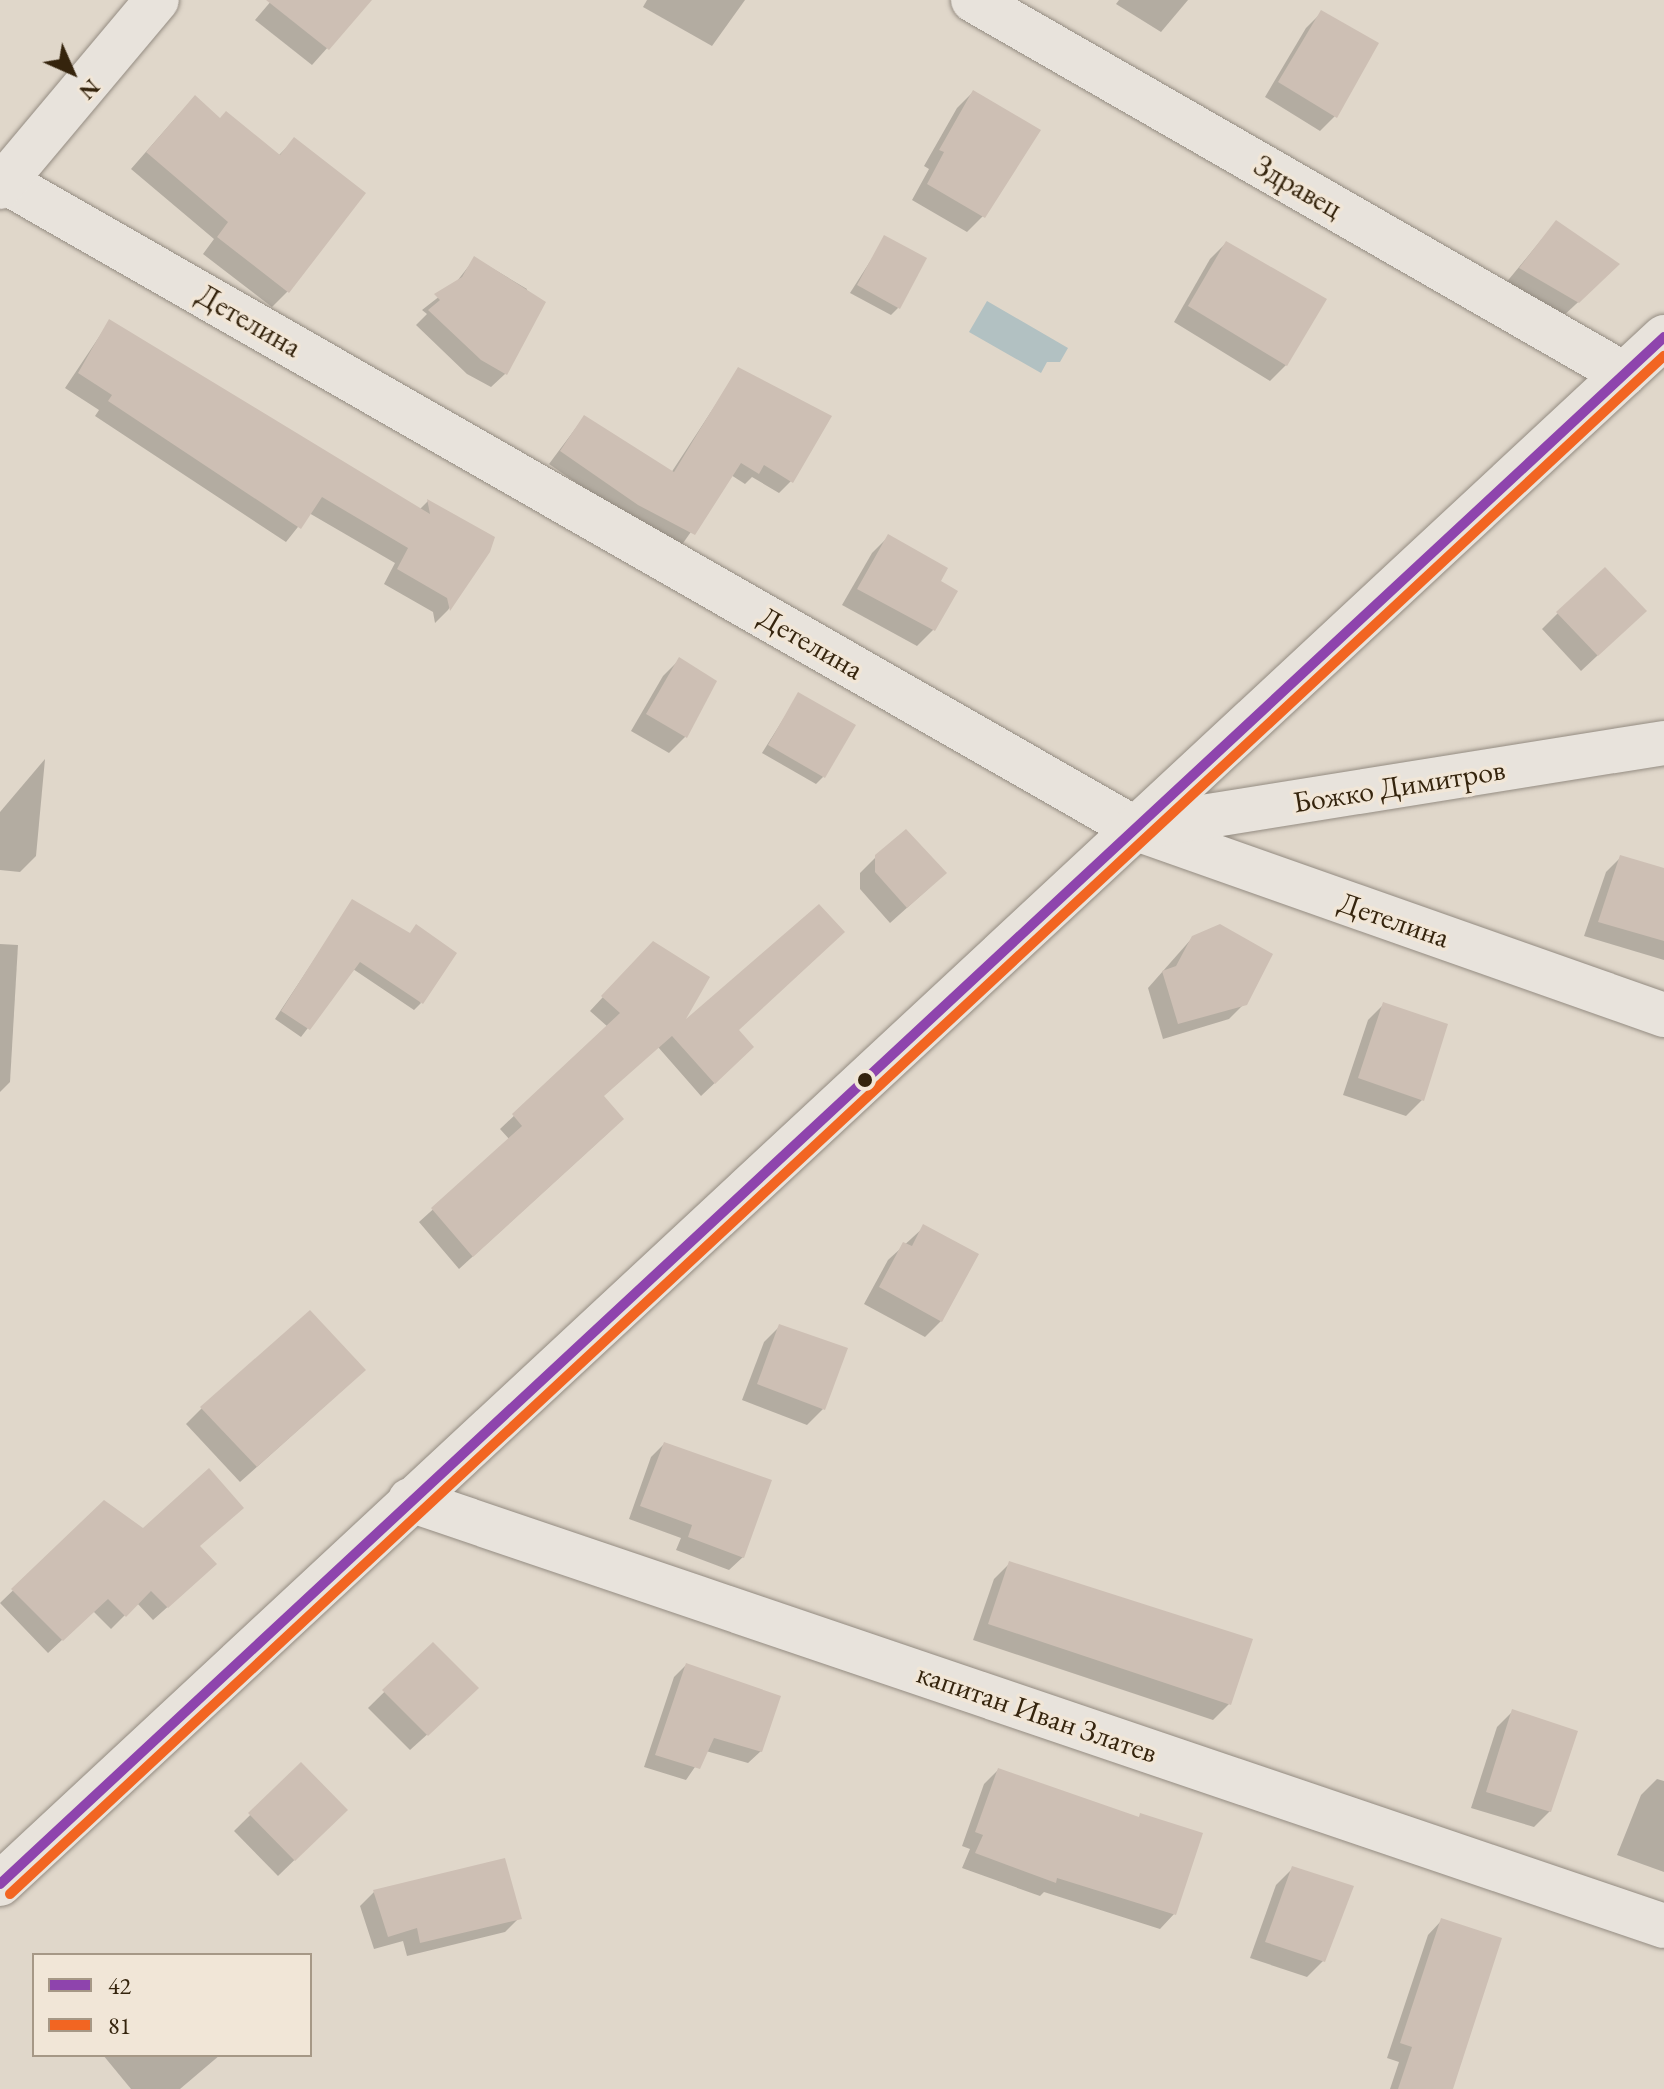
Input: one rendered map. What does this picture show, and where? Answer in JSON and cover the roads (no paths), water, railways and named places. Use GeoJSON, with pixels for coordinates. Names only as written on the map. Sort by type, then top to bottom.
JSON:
{"type":"FeatureCollection","features":[{"type":"Feature","properties":{"kind":"street"},"geometry":{"type":"LineString","coordinates":[[1,182],[157,0]]}},
{"type":"Feature","properties":{"kind":"street","name":"Здравец"},"geometry":{"type":"LineString","coordinates":[[973,0],[1624,374]]}},
{"type":"Feature","properties":{"kind":"street","name":"Детелина"},"geometry":{"type":"LineString","coordinates":[[1,182],[1134,828],[1664,1015]]}},
{"type":"Feature","properties":{"kind":"street"},"geometry":{"type":"LineString","coordinates":[[0,1884],[1664,337]]}},
{"type":"Feature","properties":{"kind":"street","name":"Божко Димитров"},"geometry":{"type":"LineString","coordinates":[[1134,828],[1664,743]]}},
{"type":"Feature","properties":{"kind":"street","name":"капитан Иван Златев"},"geometry":{"type":"LineString","coordinates":[[410,1500],[1664,1926]]}}]}
